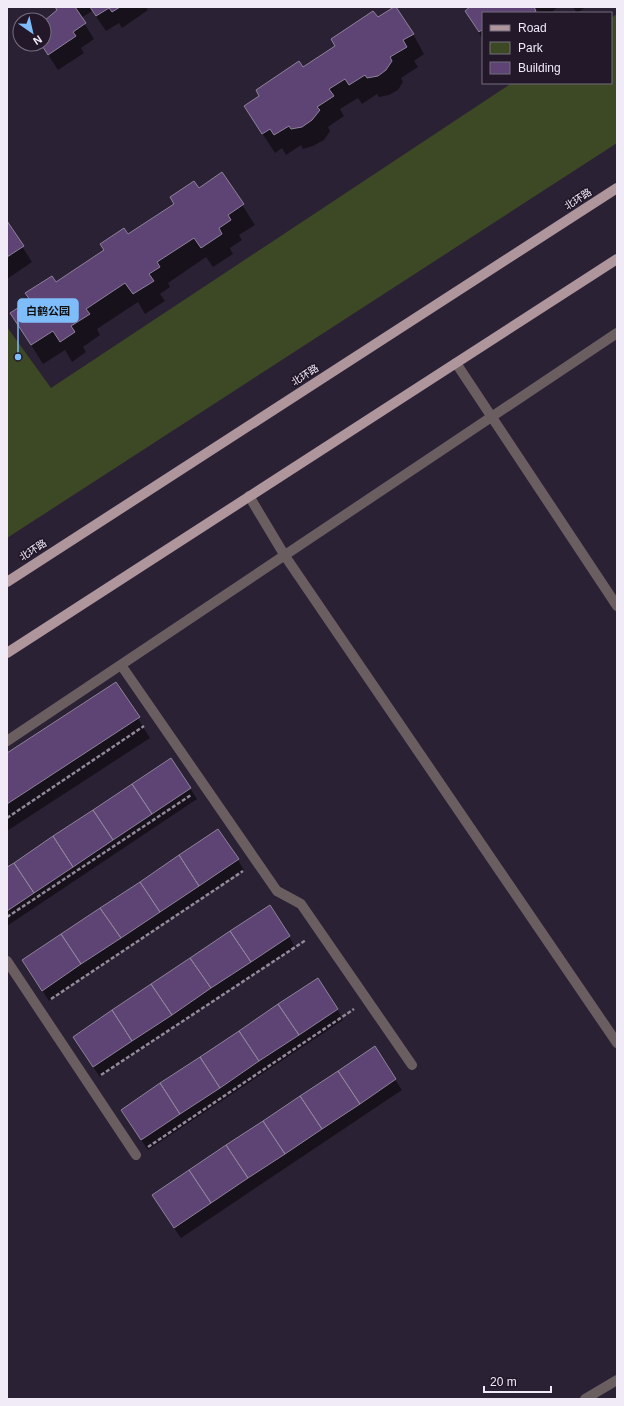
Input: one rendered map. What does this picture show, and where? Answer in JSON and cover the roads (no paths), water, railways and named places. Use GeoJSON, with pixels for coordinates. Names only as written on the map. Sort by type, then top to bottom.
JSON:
{"type":"FeatureCollection","features":[{"type":"Feature","properties":{"kind":"main road","name":"北环路"},"geometry":{"type":"LineString","coordinates":[[7,582],[617,188]]}},
{"type":"Feature","properties":{"kind":"main road"},"geometry":{"type":"LineString","coordinates":[[7,653],[617,259]]}},
{"type":"Feature","properties":{"kind":"street"},"geometry":{"type":"LineString","coordinates":[[7,741],[617,333]]}},
{"type":"Feature","properties":{"kind":"street"},"geometry":{"type":"LineString","coordinates":[[456,363],[617,606]]}},
{"type":"Feature","properties":{"kind":"street"},"geometry":{"type":"LineString","coordinates":[[249,496],[285,556],[617,1043]]}},
{"type":"Feature","properties":{"kind":"street"},"geometry":{"type":"LineString","coordinates":[[121,665],[277,891],[301,904],[412,1065]]}},
{"type":"Feature","properties":{"kind":"street"},"geometry":{"type":"LineString","coordinates":[[7,961],[136,1155]]}},
{"type":"Feature","properties":{"kind":"street"},"geometry":{"type":"LineString","coordinates":[[585,1399],[617,1380]]}},
{"type":"Feature","properties":{"kind":"place","name":"白鹤公园"},"geometry":{"type":"Point","coordinates":[18,357]}}]}
